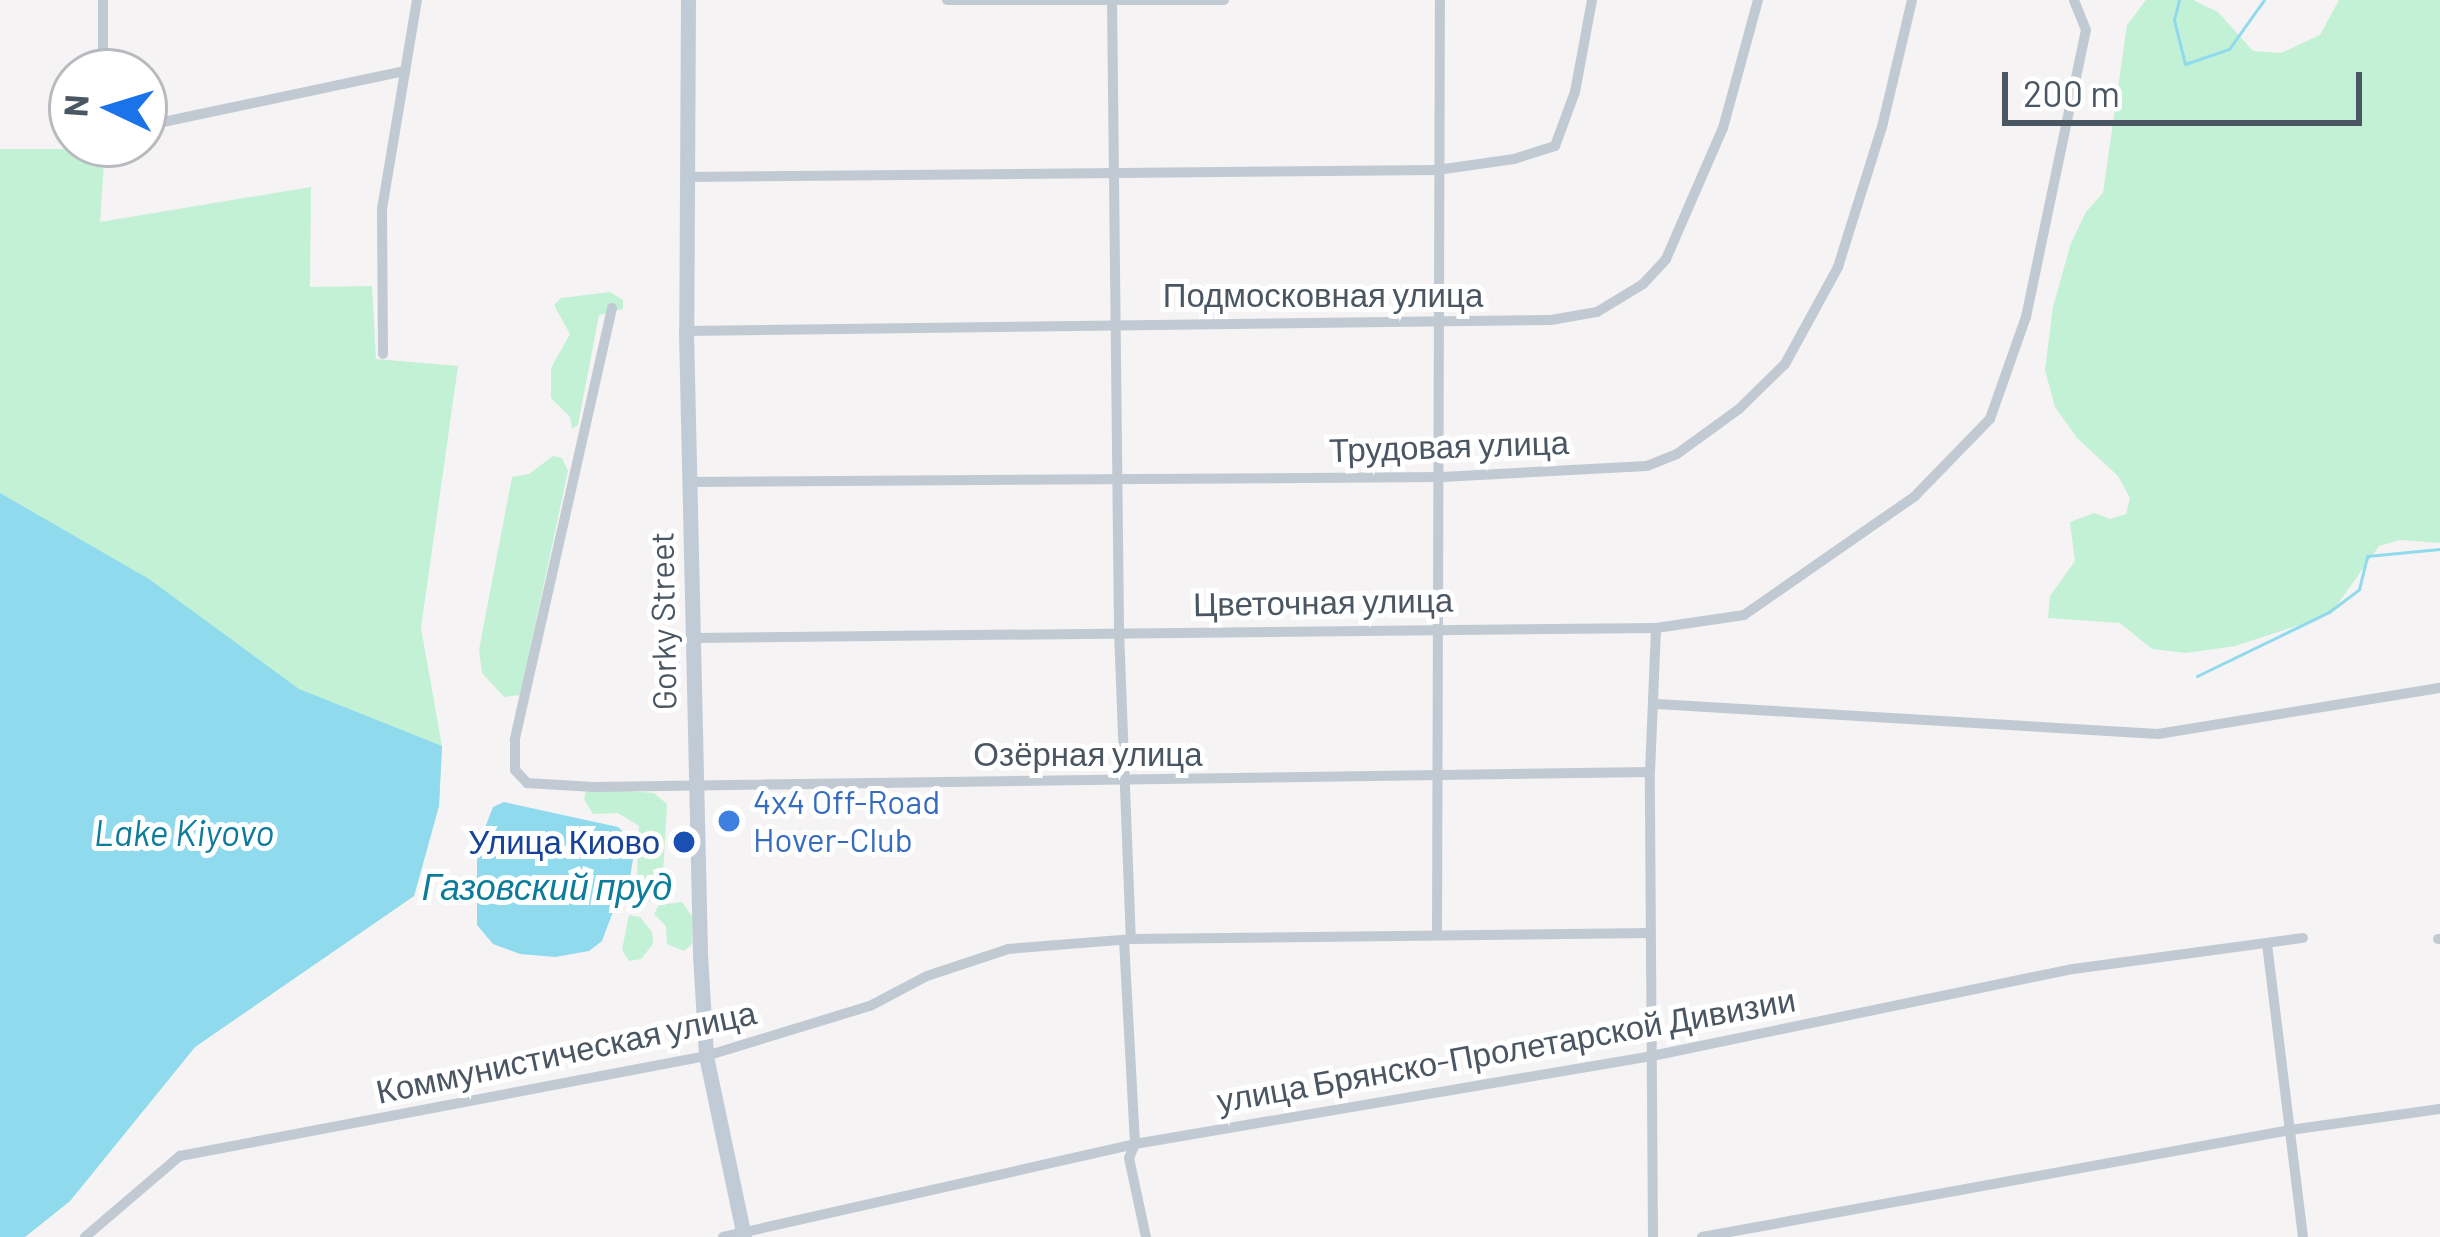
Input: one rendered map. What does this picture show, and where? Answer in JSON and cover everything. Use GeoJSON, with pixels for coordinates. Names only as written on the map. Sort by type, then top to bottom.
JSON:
{"type":"FeatureCollection","features":[{"type":"Feature","properties":{"kind":"street"},"geometry":{"type":"LineString","coordinates":[[103,0],[103,48]]}},
{"type":"Feature","properties":{"kind":"street"},"geometry":{"type":"LineString","coordinates":[[383,354],[382,209],[417,0]]}},
{"type":"Feature","properties":{"kind":"street","name":"Gorky Street"},"geometry":{"type":"LineString","coordinates":[[688,0],[686,332],[706,1056],[744,1235]]}},
{"type":"Feature","properties":{"kind":"street"},"geometry":{"type":"LineString","coordinates":[[947,0],[1224,0]]}},
{"type":"Feature","properties":{"kind":"street"},"geometry":{"type":"LineString","coordinates":[[1437,932],[1440,0]]}},
{"type":"Feature","properties":{"kind":"street"},"geometry":{"type":"LineString","coordinates":[[687,177],[1437,170],[1514,159],[1555,146],[1575,92],[1592,0]]}},
{"type":"Feature","properties":{"kind":"street","name":"Подмосковная улица"},"geometry":{"type":"LineString","coordinates":[[686,332],[1551,320],[1597,312],[1643,284],[1666,259],[1723,128],[1758,0]]}},
{"type":"Feature","properties":{"kind":"street","name":"Трудовая улица"},"geometry":{"type":"LineString","coordinates":[[691,482],[1442,477],[1647,466],[1676,454],[1739,409],[1785,364],[1838,267],[1882,127],[1912,0]]}},
{"type":"Feature","properties":{"kind":"street","name":"Цветочная улица"},"geometry":{"type":"LineString","coordinates":[[694,638],[1656,628],[1744,615],[1915,496],[1990,419],[2026,317],[2086,30],[2074,0]]}},
{"type":"Feature","properties":{"kind":"street"},"geometry":{"type":"LineString","coordinates":[[1112,2],[1120,323],[1119,631],[1135,1144],[1129,1158],[1146,1237]]}},
{"type":"Feature","properties":{"kind":"street"},"geometry":{"type":"LineString","coordinates":[[168,121],[405,71]]}},
{"type":"Feature","properties":{"kind":"street","name":"Озёрная улица"},"geometry":{"type":"LineString","coordinates":[[612,308],[515,740],[515,770],[527,783],[1439,778],[1650,772]]}},
{"type":"Feature","properties":{"kind":"street"},"geometry":{"type":"LineString","coordinates":[[1653,1237],[1650,772],[1657,704],[1656,628]]}},
{"type":"Feature","properties":{"kind":"street"},"geometry":{"type":"LineString","coordinates":[[1657,704],[2158,734],[2440,688]]}},
{"type":"Feature","properties":{"kind":"street","name":"Коммунистическая улица"},"geometry":{"type":"LineString","coordinates":[[86,1237],[180,1156],[706,1056],[870,1006],[927,976],[1008,949],[1128,939],[1650,933]]}},
{"type":"Feature","properties":{"kind":"street","name":"улица Брянско-Пролетарской Дивизии"},"geometry":{"type":"LineString","coordinates":[[723,1237],[1135,1144],[1652,1056],[2073,969],[2303,938]]}},
{"type":"Feature","properties":{"kind":"street"},"geometry":{"type":"LineString","coordinates":[[2266,944],[2303,1237]]}},
{"type":"Feature","properties":{"kind":"street"},"geometry":{"type":"LineString","coordinates":[[1702,1237],[2290,1130],[2440,1108]]}},
{"type":"Feature","properties":{"kind":"green space"},"geometry":{"type":"Polygon","coordinates":[[[2146,0],[2193,0],[2218,12],[2253,51],[2281,53],[2320,35],[2339,0],[2440,0],[2440,543],[2400,540],[2379,546],[2335,608],[2315,620],[2235,646],[2186,653],[2152,649],[2120,623],[2048,618],[2050,596],[2075,561],[2070,522],[2094,513],[2110,519],[2126,514],[2130,498],[2118,476],[2077,438],[2055,407],[2045,370],[2053,307],[2071,243],[2086,212],[2103,193],[2127,25],[2146,0]]]}},
{"type":"Feature","properties":{"kind":"green space"},"geometry":{"type":"Polygon","coordinates":[[[0,149],[48,149],[48,168],[104,168],[100,222],[311,187],[310,287],[372,286],[376,359],[458,366],[421,628],[442,746],[439,806],[414,896],[195,1047],[70,1201],[25,1237],[0,1237],[0,149]]]}},
{"type":"Feature","properties":{"kind":"green space"},"geometry":{"type":"Polygon","coordinates":[[[610,292],[623,300],[623,309],[599,315],[578,425],[572,429],[570,417],[551,398],[551,368],[570,334],[554,305],[561,298],[610,292]]]}},
{"type":"Feature","properties":{"kind":"green space"},"geometry":{"type":"Polygon","coordinates":[[[553,456],[562,458],[568,471],[520,695],[504,697],[482,673],[479,650],[512,477],[529,474],[553,456]]]}},
{"type":"Feature","properties":{"kind":"green space"},"geometry":{"type":"Polygon","coordinates":[[[586,791],[654,793],[667,804],[663,873],[658,892],[645,905],[636,898],[639,826],[618,813],[593,814],[584,799],[586,791]]]}},
{"type":"Feature","properties":{"kind":"green space"},"geometry":{"type":"Polygon","coordinates":[[[682,902],[693,918],[692,944],[684,951],[667,944],[666,926],[654,914],[659,905],[682,902]]]}},
{"type":"Feature","properties":{"kind":"green space"},"geometry":{"type":"Polygon","coordinates":[[[629,915],[640,917],[652,932],[653,944],[641,959],[629,961],[622,950],[629,915]]]}},
{"type":"Feature","properties":{"kind":"water","name":"Lake Kiyovo"},"geometry":{"type":"Polygon","coordinates":[[[0,493],[149,579],[299,689],[442,746],[439,806],[414,896],[195,1047],[70,1201],[25,1237],[0,1237],[0,493]]]}},
{"type":"Feature","properties":{"kind":"water","name":"Газовский пруд"},"geometry":{"type":"Polygon","coordinates":[[[504,802],[618,827],[631,839],[635,847],[627,896],[614,909],[602,941],[589,951],[555,957],[520,954],[493,944],[477,925],[477,848],[493,807],[504,802]]]}},
{"type":"Feature","properties":{"kind":"waterway"},"geometry":{"type":"LineString","coordinates":[[2179,0],[2174,20],[2185,64],[2229,49],[2264,0]]}},
{"type":"Feature","properties":{"kind":"waterway"},"geometry":{"type":"LineString","coordinates":[[2197,676],[2329,612],[2359,589],[2367,556],[2440,549]]}},
{"type":"Feature","properties":{"kind":"place","name":"4x4 Off-Road Hover-Club"},"geometry":{"type":"Point","coordinates":[729,821]}},
{"type":"Feature","properties":{"kind":"place","name":"Улица Киово"},"geometry":{"type":"Point","coordinates":[684,842]}}]}
